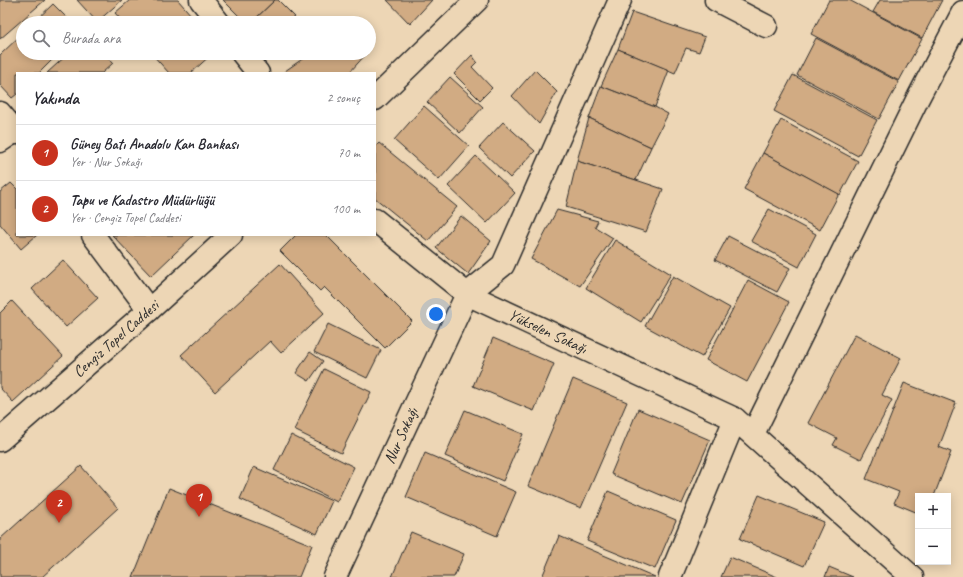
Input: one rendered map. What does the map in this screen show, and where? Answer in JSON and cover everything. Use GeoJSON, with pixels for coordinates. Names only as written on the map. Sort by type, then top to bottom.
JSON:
{"type":"FeatureCollection","features":[{"type":"Feature","properties":{"kind":"street"},"geometry":{"type":"LineString","coordinates":[[201,0],[214,16]]}},
{"type":"Feature","properties":{"kind":"street"},"geometry":{"type":"LineString","coordinates":[[376,98],[477,0]]}},
{"type":"Feature","properties":{"kind":"street"},"geometry":{"type":"LineString","coordinates":[[467,294],[503,265],[620,0]]}},
{"type":"Feature","properties":{"kind":"street"},"geometry":{"type":"LineString","coordinates":[[716,0],[766,26]]}},
{"type":"Feature","properties":{"kind":"street"},"geometry":{"type":"LineString","coordinates":[[753,434],[918,98],[963,12]]}},
{"type":"Feature","properties":{"kind":"street"},"geometry":{"type":"LineString","coordinates":[[248,60],[257,72]]}},
{"type":"Feature","properties":{"kind":"street"},"geometry":{"type":"LineString","coordinates":[[0,113],[11,135]]}},
{"type":"Feature","properties":{"kind":"street","name":"Yükselen Sokağı"},"geometry":{"type":"LineString","coordinates":[[376,221],[467,294],[735,419],[912,577]]}},
{"type":"Feature","properties":{"kind":"street"},"geometry":{"type":"LineString","coordinates":[[94,236],[149,310]]}},
{"type":"Feature","properties":{"kind":"street","name":"Cengiz Topel Caddesi"},"geometry":{"type":"LineString","coordinates":[[0,440],[149,310],[230,236]]}},
{"type":"Feature","properties":{"kind":"street","name":"Nur Sokağı"},"geometry":{"type":"LineString","coordinates":[[335,577],[467,294]]}},
{"type":"Feature","properties":{"kind":"street"},"geometry":{"type":"LineString","coordinates":[[670,577],[735,419]]}},
{"type":"Feature","properties":{"kind":"building"},"geometry":{"type":"Polygon","coordinates":[[[0,0],[45,0],[27,16],[16,16],[16,25],[0,39],[0,0]]]}},
{"type":"Feature","properties":{"kind":"building"},"geometry":{"type":"Polygon","coordinates":[[[77,0],[122,0],[104,16],[92,16],[77,0]]]}},
{"type":"Feature","properties":{"kind":"building"},"geometry":{"type":"Polygon","coordinates":[[[130,0],[178,0],[192,16],[118,16],[115,13],[130,0]]]}},
{"type":"Feature","properties":{"kind":"building"},"geometry":{"type":"Polygon","coordinates":[[[223,0],[275,0],[258,16],[239,16],[223,0]]]}},
{"type":"Feature","properties":{"kind":"building"},"geometry":{"type":"Polygon","coordinates":[[[275,0],[278,0],[294,16],[258,16],[275,0]]]}},
{"type":"Feature","properties":{"kind":"building"},"geometry":{"type":"Polygon","coordinates":[[[387,0],[432,0],[410,24],[387,0]]]}},
{"type":"Feature","properties":{"kind":"building"},"geometry":{"type":"Polygon","coordinates":[[[829,0],[849,0],[922,39],[899,81],[811,34],[829,0]]]}},
{"type":"Feature","properties":{"kind":"building"},"geometry":{"type":"Polygon","coordinates":[[[880,0],[942,0],[922,38],[873,12],[880,0]]]}},
{"type":"Feature","properties":{"kind":"building"},"geometry":{"type":"Polygon","coordinates":[[[53,4],[65,16],[40,16],[53,4]]]}},
{"type":"Feature","properties":{"kind":"building"},"geometry":{"type":"Polygon","coordinates":[[[632,12],[705,37],[699,52],[686,48],[675,73],[618,49],[632,12]]]}},
{"type":"Feature","properties":{"kind":"building"},"geometry":{"type":"Polygon","coordinates":[[[816,38],[899,82],[879,119],[797,75],[816,38]]]}},
{"type":"Feature","properties":{"kind":"building"},"geometry":{"type":"Polygon","coordinates":[[[16,40],[16,60],[52,60],[40,72],[16,72],[16,95],[12,98],[0,85],[0,55],[16,40]]]}},
{"type":"Feature","properties":{"kind":"building"},"geometry":{"type":"Polygon","coordinates":[[[618,49],[669,70],[655,107],[601,86],[618,49]]]}},
{"type":"Feature","properties":{"kind":"building"},"geometry":{"type":"Polygon","coordinates":[[[472,55],[477,62],[472,67],[492,88],[480,100],[454,74],[472,55]]]}},
{"type":"Feature","properties":{"kind":"building"},"geometry":{"type":"Polygon","coordinates":[[[61,60],[110,60],[113,63],[103,72],[48,72],[61,60]]]}},
{"type":"Feature","properties":{"kind":"building"},"geometry":{"type":"Polygon","coordinates":[[[157,60],[205,60],[192,72],[168,72],[157,60]]]}},
{"type":"Feature","properties":{"kind":"building"},"geometry":{"type":"Polygon","coordinates":[[[301,60],[361,60],[350,72],[285,71],[301,60]]]}},
{"type":"Feature","properties":{"kind":"building"},"geometry":{"type":"Polygon","coordinates":[[[535,70],[557,92],[539,124],[512,96],[535,70]]]}},
{"type":"Feature","properties":{"kind":"building"},"geometry":{"type":"Polygon","coordinates":[[[793,75],[877,120],[858,156],[774,111],[793,75]]]}},
{"type":"Feature","properties":{"kind":"building"},"geometry":{"type":"Polygon","coordinates":[[[450,77],[483,107],[460,133],[427,102],[450,77]]]}},
{"type":"Feature","properties":{"kind":"building"},"geometry":{"type":"Polygon","coordinates":[[[601,86],[655,107],[668,114],[651,147],[589,118],[601,86]]]}},
{"type":"Feature","properties":{"kind":"building"},"geometry":{"type":"Polygon","coordinates":[[[424,106],[469,146],[439,180],[394,140],[424,106]]]}},
{"type":"Feature","properties":{"kind":"building"},"geometry":{"type":"Polygon","coordinates":[[[589,118],[651,147],[636,180],[577,161],[589,118]]]}},
{"type":"Feature","properties":{"kind":"building"},"geometry":{"type":"Polygon","coordinates":[[[781,120],[858,161],[840,195],[763,153],[781,120]]]}},
{"type":"Feature","properties":{"kind":"building"},"geometry":{"type":"Polygon","coordinates":[[[503,122],[535,151],[510,178],[479,148],[503,122]]]}},
{"type":"Feature","properties":{"kind":"building"},"geometry":{"type":"Polygon","coordinates":[[[379,143],[457,207],[428,241],[376,199],[376,146],[379,143]]]}},
{"type":"Feature","properties":{"kind":"building"},"geometry":{"type":"Polygon","coordinates":[[[763,153],[839,194],[820,230],[744,189],[763,153]]]}},
{"type":"Feature","properties":{"kind":"building"},"geometry":{"type":"Polygon","coordinates":[[[476,156],[515,193],[487,223],[448,186],[476,156]]]}},
{"type":"Feature","properties":{"kind":"building"},"geometry":{"type":"Polygon","coordinates":[[[577,161],[663,189],[646,232],[566,207],[577,161]]]}},
{"type":"Feature","properties":{"kind":"building"},"geometry":{"type":"Polygon","coordinates":[[[11,183],[16,188],[16,236],[36,236],[21,249],[0,224],[0,192],[11,183]]]}},
{"type":"Feature","properties":{"kind":"building"},"geometry":{"type":"Polygon","coordinates":[[[769,209],[816,234],[799,267],[751,241],[769,209]]]}},
{"type":"Feature","properties":{"kind":"building"},"geometry":{"type":"Polygon","coordinates":[[[557,210],[598,221],[595,227],[613,238],[580,286],[531,259],[557,210]]]}},
{"type":"Feature","properties":{"kind":"building"},"geometry":{"type":"Polygon","coordinates":[[[461,216],[491,241],[468,274],[436,248],[461,216]]]}},
{"type":"Feature","properties":{"kind":"building"},"geometry":{"type":"Polygon","coordinates":[[[113,236],[193,236],[151,276],[113,236]]]}},
{"type":"Feature","properties":{"kind":"building"},"geometry":{"type":"Polygon","coordinates":[[[295,236],[327,236],[412,321],[385,348],[324,287],[320,291],[280,251],[295,236]]]}},
{"type":"Feature","properties":{"kind":"building"},"geometry":{"type":"Polygon","coordinates":[[[728,236],[790,268],[777,292],[715,260],[728,236]]]}},
{"type":"Feature","properties":{"kind":"building"},"geometry":{"type":"Polygon","coordinates":[[[615,240],[671,274],[641,322],[586,288],[615,240]]]}},
{"type":"Feature","properties":{"kind":"building"},"geometry":{"type":"Polygon","coordinates":[[[63,260],[98,298],[66,327],[32,289],[63,260]]]}},
{"type":"Feature","properties":{"kind":"building"},"geometry":{"type":"Polygon","coordinates":[[[280,264],[324,313],[281,353],[270,341],[215,392],[181,355],[280,264]]]}},
{"type":"Feature","properties":{"kind":"building"},"geometry":{"type":"Polygon","coordinates":[[[673,276],[730,308],[702,357],[645,326],[673,276]]]}},
{"type":"Feature","properties":{"kind":"building"},"geometry":{"type":"Polygon","coordinates":[[[748,280],[789,302],[747,382],[706,360],[748,280]]]}},
{"type":"Feature","properties":{"kind":"building"},"geometry":{"type":"Polygon","coordinates":[[[12,301],[63,356],[13,402],[0,388],[0,313],[12,301]]]}},
{"type":"Feature","properties":{"kind":"building"},"geometry":{"type":"Polygon","coordinates":[[[328,324],[381,350],[367,378],[314,352],[328,324]]]}},
{"type":"Feature","properties":{"kind":"building"},"geometry":{"type":"Polygon","coordinates":[[[855,334],[901,358],[882,395],[892,400],[861,459],[833,445],[837,438],[808,423],[855,334]]]}},
{"type":"Feature","properties":{"kind":"building"},"geometry":{"type":"Polygon","coordinates":[[[493,338],[554,364],[534,411],[473,386],[493,338]]]}},
{"type":"Feature","properties":{"kind":"building"},"geometry":{"type":"Polygon","coordinates":[[[310,352],[323,361],[309,381],[296,373],[310,352]]]}},
{"type":"Feature","properties":{"kind":"building"},"geometry":{"type":"Polygon","coordinates":[[[324,369],[371,392],[341,453],[294,430],[324,369]]]}},
{"type":"Feature","properties":{"kind":"building"},"geometry":{"type":"Polygon","coordinates":[[[573,379],[627,402],[581,508],[528,486],[573,379]]]}},
{"type":"Feature","properties":{"kind":"building"},"geometry":{"type":"Polygon","coordinates":[[[904,383],[956,403],[939,447],[951,452],[935,493],[915,493],[915,512],[894,503],[899,492],[866,479],[904,383]]]}},
{"type":"Feature","properties":{"kind":"building"},"geometry":{"type":"Polygon","coordinates":[[[638,409],[710,440],[682,504],[611,474],[638,409]]]}},
{"type":"Feature","properties":{"kind":"building"},"geometry":{"type":"Polygon","coordinates":[[[465,410],[523,434],[503,481],[445,456],[465,410]]]}},
{"type":"Feature","properties":{"kind":"building"},"geometry":{"type":"Polygon","coordinates":[[[291,435],[354,467],[337,502],[274,470],[291,435]]]}},
{"type":"Feature","properties":{"kind":"building"},"geometry":{"type":"Polygon","coordinates":[[[425,453],[516,492],[497,536],[406,497],[425,453]]]}},
{"type":"Feature","properties":{"kind":"building"},"geometry":{"type":"Polygon","coordinates":[[[81,466],[118,508],[42,577],[0,577],[0,539],[81,466]]]}},
{"type":"Feature","properties":{"kind":"building"},"geometry":{"type":"Polygon","coordinates":[[[254,467],[332,501],[317,534],[240,499],[254,467]]]}},
{"type":"Feature","properties":{"kind":"building"},"geometry":{"type":"Polygon","coordinates":[[[169,488],[312,545],[299,577],[133,577],[169,488]]]}},
{"type":"Feature","properties":{"kind":"building"},"geometry":{"type":"Polygon","coordinates":[[[608,491],[676,520],[655,569],[587,541],[608,491]]]}},
{"type":"Feature","properties":{"kind":"building"},"geometry":{"type":"Polygon","coordinates":[[[759,495],[824,522],[804,566],[740,539],[759,495]]]}},
{"type":"Feature","properties":{"kind":"building"},"geometry":{"type":"Polygon","coordinates":[[[411,532],[464,554],[454,577],[392,577],[411,532]]]}},
{"type":"Feature","properties":{"kind":"building"},"geometry":{"type":"Polygon","coordinates":[[[559,536],[655,577],[542,577],[559,536]]]}},
{"type":"Feature","properties":{"kind":"building"},"geometry":{"type":"Polygon","coordinates":[[[730,557],[777,577],[721,577],[730,557]]]}},
{"type":"Feature","properties":{"kind":"building"},"geometry":{"type":"Polygon","coordinates":[[[829,567],[853,577],[825,577],[829,567]]]}},
{"type":"Feature","properties":{"kind":"place","name":"Güney Batı Anadolu Kan Bankası"},"geometry":{"type":"Point","coordinates":[199,517]}},
{"type":"Feature","properties":{"kind":"place","name":"Tapu ve Kadastro Müdürlüğü"},"geometry":{"type":"Point","coordinates":[59,523]}}]}
